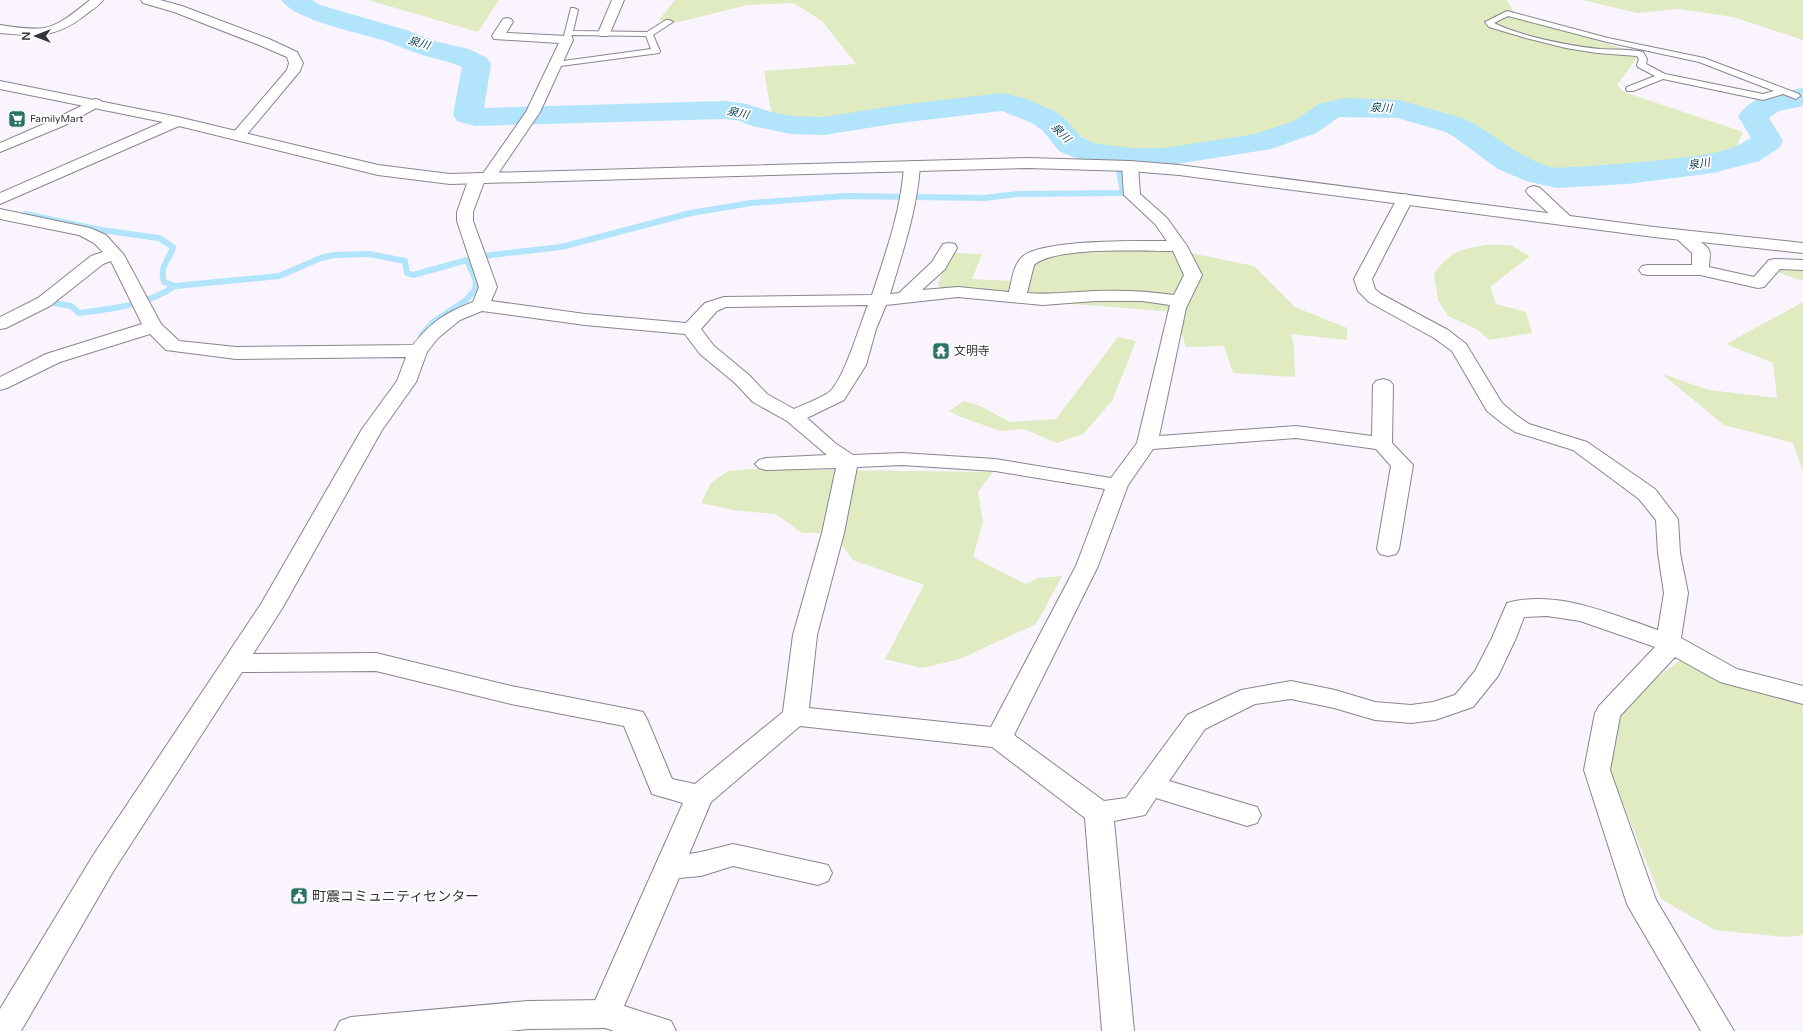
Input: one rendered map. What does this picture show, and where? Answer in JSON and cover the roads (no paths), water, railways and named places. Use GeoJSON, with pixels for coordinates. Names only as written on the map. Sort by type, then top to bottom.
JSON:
{"type":"FeatureCollection","features":[{"type":"Feature","properties":{"kind":"street"},"geometry":{"type":"LineString","coordinates":[[0,29],[41,32],[52,30],[80,14],[97,0]]}},
{"type":"Feature","properties":{"kind":"street"},"geometry":{"type":"LineString","coordinates":[[147,0],[178,9],[264,42],[292,55],[296,63],[293,71],[238,136]]}},
{"type":"Feature","properties":{"kind":"street"},"geometry":{"type":"LineString","coordinates":[[604,33],[618,0]]}},
{"type":"Feature","properties":{"kind":"street"},"geometry":{"type":"LineString","coordinates":[[480,305],[488,287],[465,222],[465,212],[482,178],[530,116],[556,65],[568,36],[498,36],[507,22]]}},
{"type":"Feature","properties":{"kind":"street"},"geometry":{"type":"LineString","coordinates":[[0,86],[95,103],[178,121],[378,170],[450,179],[1028,163],[1130,166],[1187,171],[1682,236],[1803,248]]}},
{"type":"Feature","properties":{"kind":"street"},"geometry":{"type":"LineString","coordinates":[[0,148],[58,123],[95,103]]}},
{"type":"Feature","properties":{"kind":"street"},"geometry":{"type":"LineString","coordinates":[[0,199],[178,121]]}},
{"type":"Feature","properties":{"kind":"street"},"geometry":{"type":"LineString","coordinates":[[794,417],[837,396],[856,365],[867,329],[879,300],[905,213],[910,193],[912,166]]}},
{"type":"Feature","properties":{"kind":"street"},"geometry":{"type":"LineString","coordinates":[[999,738],[1087,566],[1117,485],[1146,443],[1176,308],[1193,275],[1179,246],[1161,221],[1132,195],[1130,166]]}},
{"type":"Feature","properties":{"kind":"street"},"geometry":{"type":"LineString","coordinates":[[1534,191],[1565,220]]}},
{"type":"Feature","properties":{"kind":"street"},"geometry":{"type":"LineString","coordinates":[[1405,199],[1363,279],[1367,290],[1384,304],[1441,334],[1460,348],[1494,407],[1509,419],[1522,428],[1580,446],[1647,494],[1666,519],[1669,553],[1676,593],[1670,643],[1608,713],[1597,770],[1642,904],[1718,1031]]}},
{"type":"Feature","properties":{"kind":"street"},"geometry":{"type":"LineString","coordinates":[[3,222],[21,220],[84,231],[100,239],[114,254],[153,327],[172,346],[236,353],[418,351]]}},
{"type":"Feature","properties":{"kind":"street"},"geometry":{"type":"LineString","coordinates":[[1682,236],[1701,251],[1700,270]]}},
{"type":"Feature","properties":{"kind":"street"},"geometry":{"type":"LineString","coordinates":[[1018,298],[1023,268],[1029,260],[1036,256],[1081,248],[1179,246]]}},
{"type":"Feature","properties":{"kind":"street"},"geometry":{"type":"LineString","coordinates":[[905,297],[939,265],[950,248]]}},
{"type":"Feature","properties":{"kind":"street"},"geometry":{"type":"LineString","coordinates":[[0,324],[44,302],[97,260],[114,254]]}},
{"type":"Feature","properties":{"kind":"street"},"geometry":{"type":"LineString","coordinates":[[1648,270],[1700,270],[1758,283],[1775,264],[1803,265]]}},
{"type":"Feature","properties":{"kind":"street"},"geometry":{"type":"LineString","coordinates":[[691,329],[712,307],[724,302],[769,310],[958,292],[1043,300],[1142,296],[1180,301]]}},
{"type":"Feature","properties":{"kind":"street"},"geometry":{"type":"LineString","coordinates":[[4,1031],[104,862],[271,607],[372,429],[406,382],[418,351],[431,334],[454,316],[480,305],[604,323],[691,329],[707,350],[742,379],[760,398],[794,417],[828,447],[848,461]]}},
{"type":"Feature","properties":{"kind":"street"},"geometry":{"type":"LineString","coordinates":[[0,384],[54,358],[153,327]]}},
{"type":"Feature","properties":{"kind":"street"},"geometry":{"type":"LineString","coordinates":[[1382,444],[1383,385]]}},
{"type":"Feature","properties":{"kind":"street"},"geometry":{"type":"LineString","coordinates":[[1146,443],[1296,432],[1382,444],[1402,465],[1388,549]]}},
{"type":"Feature","properties":{"kind":"street"},"geometry":{"type":"LineString","coordinates":[[766,464],[902,459],[995,465],[1117,485]]}},
{"type":"Feature","properties":{"kind":"street"},"geometry":{"type":"LineString","coordinates":[[605,1014],[700,796],[795,716],[805,635],[833,533],[848,461]]}},
{"type":"Feature","properties":{"kind":"street"},"geometry":{"type":"LineString","coordinates":[[795,716],[999,738],[1099,813],[1135,808],[1196,722],[1250,696],[1291,690],[1335,699],[1375,711],[1411,714],[1435,711],[1464,701],[1485,676],[1504,638],[1515,609],[1547,608],[1583,613],[1670,643],[1729,676],[1803,695]]}},
{"type":"Feature","properties":{"kind":"street"},"geometry":{"type":"LineString","coordinates":[[234,663],[376,662],[511,695],[634,719],[662,787],[700,796]]}},
{"type":"Feature","properties":{"kind":"street"},"geometry":{"type":"LineString","coordinates":[[1151,786],[1247,815]]}},
{"type":"Feature","properties":{"kind":"street"},"geometry":{"type":"LineString","coordinates":[[1099,813],[1118,1031]]}},
{"type":"Feature","properties":{"kind":"street"},"geometry":{"type":"LineString","coordinates":[[669,868],[701,864],[733,856],[818,873]]}},
{"type":"Feature","properties":{"kind":"street"},"geometry":{"type":"LineString","coordinates":[[351,1031],[528,1015],[605,1014],[660,1031]]}},
{"type":"Feature","properties":{"kind":"lane"},"geometry":{"type":"LineString","coordinates":[[574,10],[568,36],[604,33],[649,34],[669,22]]}},
{"type":"Feature","properties":{"kind":"lane"},"geometry":{"type":"LineString","coordinates":[[1783,91],[1763,97],[1662,76],[1641,65],[1643,59],[1640,54],[1628,52],[1592,51],[1548,42],[1492,25],[1489,22],[1507,13],[1607,40],[1701,60],[1783,91],[1796,96]]}},
{"type":"Feature","properties":{"kind":"lane"},"geometry":{"type":"LineString","coordinates":[[556,65],[656,51],[649,34]]}},
{"type":"Feature","properties":{"kind":"lane"},"geometry":{"type":"LineString","coordinates":[[1630,89],[1662,76]]}},
{"type":"Feature","properties":{"kind":"waterway","name":"泉川"},"geometry":{"type":"LineString","coordinates":[[294,0],[311,10],[397,36],[431,49],[459,55],[477,64],[468,115],[475,117],[725,110],[747,113],[763,120],[791,125],[824,126],[899,114],[1002,102],[1014,104],[1043,117],[1053,124],[1070,144],[1091,153],[1133,157],[1164,157],[1260,142],[1305,127],[1329,110],[1344,107],[1399,109],[1454,125],[1464,130],[1509,162],[1537,174],[1557,178],[1627,174],[1713,163],[1748,154],[1768,141],[1753,116],[1769,104],[1803,97]]}},
{"type":"Feature","properties":{"kind":"waterway"},"geometry":{"type":"LineString","coordinates":[[1116,155],[1119,172]]}},
{"type":"Feature","properties":{"kind":"waterway"},"geometry":{"type":"LineString","coordinates":[[467,260],[491,255],[561,247],[691,213],[751,203],[845,196],[984,198],[1017,194],[1123,193],[1119,171]]}},
{"type":"Feature","properties":{"kind":"waterway"},"geometry":{"type":"LineString","coordinates":[[25,214],[101,230],[159,238],[173,247],[164,267],[163,276],[164,282],[175,286]]}},
{"type":"Feature","properties":{"kind":"waterway"},"geometry":{"type":"LineString","coordinates":[[175,286],[279,276],[321,258],[334,255],[369,254],[405,261],[407,273],[413,275],[467,260]]}},
{"type":"Feature","properties":{"kind":"waterway"},"geometry":{"type":"LineString","coordinates":[[421,336],[432,323],[466,300],[475,290],[476,281],[467,260]]}},
{"type":"Feature","properties":{"kind":"waterway"},"geometry":{"type":"LineString","coordinates":[[54,303],[71,306],[79,313],[116,308],[153,298],[175,286]]}},
{"type":"Feature","properties":{"kind":"place","name":"FamilyMart"},"geometry":{"type":"Point","coordinates":[17,119]}},
{"type":"Feature","properties":{"kind":"place","name":"文明寺"},"geometry":{"type":"Point","coordinates":[941,351]}},
{"type":"Feature","properties":{"kind":"place","name":"町震コミュニティセンター"},"geometry":{"type":"Point","coordinates":[299,896]}}]}
